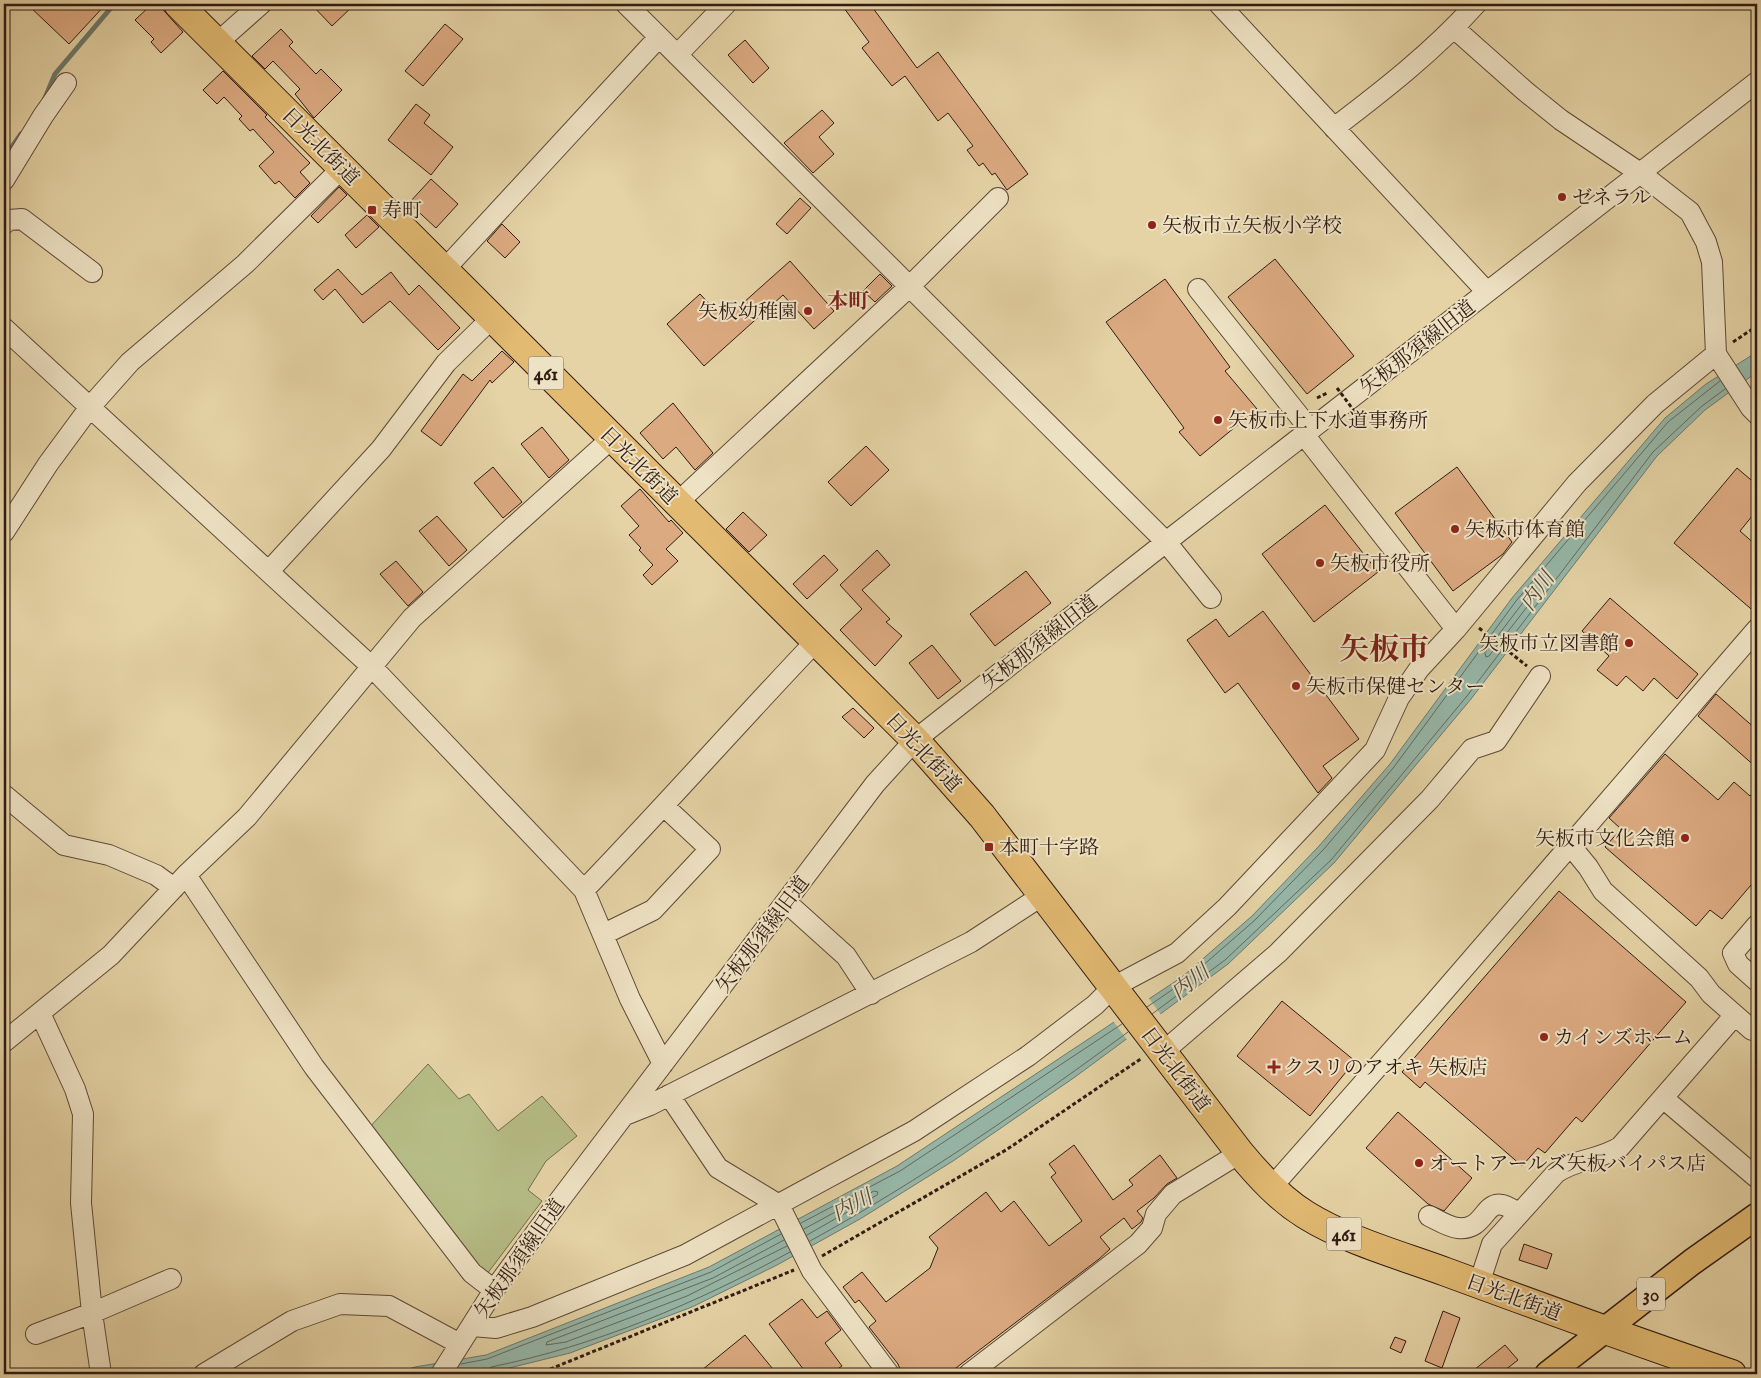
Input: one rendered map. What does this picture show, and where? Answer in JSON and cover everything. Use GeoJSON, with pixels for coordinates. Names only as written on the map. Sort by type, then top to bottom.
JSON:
{"type":"FeatureCollection","features":[{"type":"Feature","properties":{"kind":"highway","name":"日光北街道"},"geometry":{"type":"LineString","coordinates":[[178,4],[915,740],[982,816],[1240,1153],[1271,1188],[1287,1202],[1324,1225],[1604,1330],[1732,1374]]}},
{"type":"Feature","properties":{"kind":"main road","name":"30"},"geometry":{"type":"LineString","coordinates":[[1548,1374],[1692,1262],[1757,1216]]}},
{"type":"Feature","properties":{"kind":"street"},"geometry":{"type":"LineString","coordinates":[[217,43],[261,4]]}},
{"type":"Feature","properties":{"kind":"street"},"geometry":{"type":"LineString","coordinates":[[626,4],[1166,542],[1211,598]]}},
{"type":"Feature","properties":{"kind":"street"},"geometry":{"type":"LineString","coordinates":[[677,55],[726,4]]}},
{"type":"Feature","properties":{"kind":"street"},"geometry":{"type":"LineString","coordinates":[[1219,4],[1487,292]]}},
{"type":"Feature","properties":{"kind":"street"},"geometry":{"type":"LineString","coordinates":[[1334,128],[1402,75],[1454,28],[1476,4]]}},
{"type":"Feature","properties":{"kind":"street"},"geometry":{"type":"LineString","coordinates":[[1454,28],[1561,120],[1640,173],[1690,212],[1706,242],[1712,262],[1717,358],[1754,411]]}},
{"type":"Feature","properties":{"kind":"street"},"geometry":{"type":"LineString","coordinates":[[444,270],[659,37]]}},
{"type":"Feature","properties":{"kind":"street","name":"矢板那須線旧道"},"geometry":{"type":"LineString","coordinates":[[441,1374],[494,1290],[624,1115],[875,784],[915,740],[1757,82]]}},
{"type":"Feature","properties":{"kind":"street"},"geometry":{"type":"LineString","coordinates":[[4,180],[42,116],[66,83]]}},
{"type":"Feature","properties":{"kind":"street"},"geometry":{"type":"LineString","coordinates":[[4,530],[48,464],[90,407],[130,362],[245,264],[342,168]]}},
{"type":"Feature","properties":{"kind":"street"},"geometry":{"type":"LineString","coordinates":[[676,503],[908,287],[998,198]]}},
{"type":"Feature","properties":{"kind":"street"},"geometry":{"type":"LineString","coordinates":[[4,224],[9,220],[22,219],[92,272]]}},
{"type":"Feature","properties":{"kind":"street"},"geometry":{"type":"LineString","coordinates":[[1198,289],[1304,422],[1305,436],[1461,623]]}},
{"type":"Feature","properties":{"kind":"street"},"geometry":{"type":"LineString","coordinates":[[269,571],[381,449],[446,363],[492,318]]}},
{"type":"Feature","properties":{"kind":"street"},"geometry":{"type":"LineString","coordinates":[[5,338],[90,407],[372,666],[584,890],[630,999],[663,1064]]}},
{"type":"Feature","properties":{"kind":"street"},"geometry":{"type":"LineString","coordinates":[[204,1374],[292,1321],[340,1304],[389,1306],[465,1337],[532,1317],[685,1255],[869,1157],[1028,1056],[1095,1005],[1176,953],[1227,908],[1375,750],[1399,698],[1419,669],[1461,623],[1577,484],[1655,404],[1717,358]]}},
{"type":"Feature","properties":{"kind":"street"},"geometry":{"type":"LineString","coordinates":[[4,1042],[111,954],[180,882],[247,817],[412,618],[612,438]]}},
{"type":"Feature","properties":{"kind":"street"},"geometry":{"type":"LineString","coordinates":[[1271,1188],[1570,846],[1757,628]]}},
{"type":"Feature","properties":{"kind":"street"},"geometry":{"type":"LineString","coordinates":[[584,890],[665,807],[726,736],[816,641]]}},
{"type":"Feature","properties":{"kind":"street"},"geometry":{"type":"LineString","coordinates":[[1158,1046],[1278,953],[1430,799],[1472,749],[1496,741],[1540,676]]}},
{"type":"Feature","properties":{"kind":"street"},"geometry":{"type":"LineString","coordinates":[[4,795],[64,845],[109,855],[156,875],[180,882],[314,1067],[472,1273],[494,1290]]}},
{"type":"Feature","properties":{"kind":"street"},"geometry":{"type":"LineString","coordinates":[[604,934],[653,910],[710,849],[665,807]]}},
{"type":"Feature","properties":{"kind":"street"},"geometry":{"type":"LineString","coordinates":[[1570,846],[1588,867],[1603,891],[1699,978],[1711,994],[1752,1030],[1757,1024]]}},
{"type":"Feature","properties":{"kind":"street"},"geometry":{"type":"LineString","coordinates":[[624,1115],[669,1095],[971,942],[1043,895]]}},
{"type":"Feature","properties":{"kind":"street"},"geometry":{"type":"LineString","coordinates":[[786,902],[846,956],[870,994]]}},
{"type":"Feature","properties":{"kind":"street"},"geometry":{"type":"LineString","coordinates":[[1757,925],[1733,952],[1738,964],[1757,981]]}},
{"type":"Feature","properties":{"kind":"street"},"geometry":{"type":"LineString","coordinates":[[40,1013],[75,1088],[83,1114],[81,1203],[92,1313],[101,1374]]}},
{"type":"Feature","properties":{"kind":"street"},"geometry":{"type":"LineString","coordinates":[[1479,1284],[1489,1250],[1556,1173],[1564,1167],[1604,1155],[1620,1147],[1735,1015]]}},
{"type":"Feature","properties":{"kind":"street"},"geometry":{"type":"LineString","coordinates":[[669,1095],[718,1168],[779,1205],[809,1264],[889,1374]]}},
{"type":"Feature","properties":{"kind":"street"},"geometry":{"type":"LineString","coordinates":[[1662,1098],[1757,1178]]}},
{"type":"Feature","properties":{"kind":"street"},"geometry":{"type":"LineString","coordinates":[[969,1374],[1138,1244],[1152,1228],[1156,1214],[1173,1194],[1240,1153]]}},
{"type":"Feature","properties":{"kind":"street"},"geometry":{"type":"LineString","coordinates":[[1429,1216],[1447,1225],[1464,1228],[1476,1223],[1492,1206],[1498,1203],[1505,1204],[1519,1214]]}},
{"type":"Feature","properties":{"kind":"street"},"geometry":{"type":"LineString","coordinates":[[36,1334],[92,1313],[170,1279]]}},
{"type":"Feature","properties":{"kind":"path"},"geometry":{"type":"LineString","coordinates":[[1717,358],[1757,326]]}},
{"type":"Feature","properties":{"kind":"path"},"geometry":{"type":"LineString","coordinates":[[1336,388],[1358,416]]}},
{"type":"Feature","properties":{"kind":"path"},"geometry":{"type":"LineString","coordinates":[[1461,623],[1540,676]]}},
{"type":"Feature","properties":{"kind":"path"},"geometry":{"type":"LineString","coordinates":[[538,1374],[809,1264],[1006,1150],[1158,1046]]}},
{"type":"Feature","properties":{"kind":"green space"},"geometry":{"type":"Polygon","coordinates":[[[428,1064],[459,1099],[469,1094],[498,1131],[542,1096],[577,1136],[546,1161],[528,1190],[542,1201],[487,1274],[450,1234],[368,1129],[428,1064]]]}},
{"type":"Feature","properties":{"kind":"water","name":"内川"},"geometry":{"type":"Polygon","coordinates":[[[1757,352],[1757,372],[1705,410],[1657,456],[1471,699],[1334,863],[1228,964],[1075,1077],[953,1161],[860,1219],[777,1265],[692,1307],[570,1353],[497,1371],[479,1374],[392,1374],[415,1367],[486,1355],[709,1267],[897,1166],[1182,977],[1252,916],[1319,846],[1390,764],[1512,598],[1665,418],[1706,384],[1757,352]]]}},
{"type":"Feature","properties":{"kind":"pier"},"geometry":{"type":"Polygon","coordinates":[[[1148,997],[1162,1016],[1128,1041],[1113,1021],[1148,997]]]}},
{"type":"Feature","properties":{"kind":"building"},"geometry":{"type":"Polygon","coordinates":[[[27,4],[106,4],[69,44],[27,4]]]}},
{"type":"Feature","properties":{"kind":"building"},"geometry":{"type":"Polygon","coordinates":[[[152,4],[158,4],[183,32],[161,53],[151,42],[154,39],[135,20],[152,4]]]}},
{"type":"Feature","properties":{"kind":"building"},"geometry":{"type":"Polygon","coordinates":[[[311,4],[355,4],[332,26],[311,4]]]}},
{"type":"Feature","properties":{"kind":"building"},"geometry":{"type":"Polygon","coordinates":[[[841,4],[870,4],[917,68],[938,52],[1028,174],[1007,190],[995,173],[992,175],[983,163],[979,166],[967,150],[973,146],[948,113],[938,121],[905,76],[892,86],[862,48],[869,42],[841,4]]]}},
{"type":"Feature","properties":{"kind":"building"},"geometry":{"type":"Polygon","coordinates":[[[445,24],[463,39],[423,86],[405,71],[445,24]]]}},
{"type":"Feature","properties":{"kind":"building"},"geometry":{"type":"Polygon","coordinates":[[[281,29],[293,42],[289,46],[316,74],[321,69],[342,90],[314,118],[295,94],[300,89],[273,61],[265,69],[252,56],[281,29]]]}},
{"type":"Feature","properties":{"kind":"building"},"geometry":{"type":"Polygon","coordinates":[[[745,40],[769,68],[753,83],[728,55],[745,40]]]}},
{"type":"Feature","properties":{"kind":"building"},"geometry":{"type":"Polygon","coordinates":[[[223,71],[267,115],[265,117],[310,163],[300,172],[310,183],[295,198],[279,181],[275,184],[259,166],[274,152],[253,129],[250,131],[239,119],[242,116],[224,97],[217,104],[203,90],[223,71]]]}},
{"type":"Feature","properties":{"kind":"building"},"geometry":{"type":"Polygon","coordinates":[[[416,104],[430,115],[424,123],[453,147],[431,175],[388,140],[416,104]]]}},
{"type":"Feature","properties":{"kind":"building"},"geometry":{"type":"Polygon","coordinates":[[[822,110],[834,123],[819,137],[834,154],[813,173],[784,143],[822,110]]]}},
{"type":"Feature","properties":{"kind":"building"},"geometry":{"type":"Polygon","coordinates":[[[431,179],[458,204],[436,228],[409,203],[431,179]]]}},
{"type":"Feature","properties":{"kind":"building"},"geometry":{"type":"Polygon","coordinates":[[[339,187],[347,195],[318,223],[311,216],[339,187]]]}},
{"type":"Feature","properties":{"kind":"building"},"geometry":{"type":"Polygon","coordinates":[[[800,198],[811,208],[787,234],[776,224],[800,198]]]}},
{"type":"Feature","properties":{"kind":"building"},"geometry":{"type":"Polygon","coordinates":[[[367,215],[379,227],[356,248],[345,235],[367,215]]]}},
{"type":"Feature","properties":{"kind":"building"},"geometry":{"type":"Polygon","coordinates":[[[502,224],[520,242],[505,258],[487,241],[502,224]]]}},
{"type":"Feature","properties":{"kind":"building"},"geometry":{"type":"Polygon","coordinates":[[[1275,259],[1354,356],[1307,394],[1228,297],[1275,259]]]}},
{"type":"Feature","properties":{"kind":"building"},"geometry":{"type":"Polygon","coordinates":[[[790,261],[834,311],[814,329],[783,295],[704,366],[667,324],[700,294],[724,320],[790,261]]]}},
{"type":"Feature","properties":{"kind":"building"},"geometry":{"type":"Polygon","coordinates":[[[338,269],[362,295],[391,272],[409,295],[419,285],[460,328],[438,350],[390,301],[363,323],[335,289],[323,300],[314,290],[338,269]]]}},
{"type":"Feature","properties":{"kind":"building"},"geometry":{"type":"Polygon","coordinates":[[[880,274],[892,286],[875,302],[863,291],[880,274]]]}},
{"type":"Feature","properties":{"kind":"building"},"geometry":{"type":"Polygon","coordinates":[[[1165,279],[1230,367],[1225,371],[1257,409],[1200,456],[1179,432],[1184,428],[1106,322],[1165,279]]]}},
{"type":"Feature","properties":{"kind":"building"},"geometry":{"type":"Polygon","coordinates":[[[502,351],[514,362],[492,383],[490,380],[441,446],[421,431],[463,374],[472,381],[502,351]]]}},
{"type":"Feature","properties":{"kind":"building"},"geometry":{"type":"Polygon","coordinates":[[[673,403],[713,453],[695,470],[676,447],[663,459],[640,433],[673,403]]]}},
{"type":"Feature","properties":{"kind":"building"},"geometry":{"type":"Polygon","coordinates":[[[542,427],[569,460],[549,478],[521,444],[542,427]]]}},
{"type":"Feature","properties":{"kind":"building"},"geometry":{"type":"Polygon","coordinates":[[[866,446],[889,470],[851,506],[828,482],[866,446]]]}},
{"type":"Feature","properties":{"kind":"building"},"geometry":{"type":"Polygon","coordinates":[[[493,467],[522,502],[503,518],[474,483],[493,467]]]}},
{"type":"Feature","properties":{"kind":"building","name":"矢板市体育館"},"geometry":{"type":"Polygon","coordinates":[[[1457,467],[1512,542],[1503,554],[1453,591],[1395,513],[1457,467]]]}},
{"type":"Feature","properties":{"kind":"building"},"geometry":{"type":"Polygon","coordinates":[[[1737,468],[1757,485],[1757,510],[1740,531],[1757,546],[1757,614],[1674,543],[1737,468]]]}},
{"type":"Feature","properties":{"kind":"building"},"geometry":{"type":"Polygon","coordinates":[[[640,489],[669,522],[671,520],[683,533],[666,549],[678,561],[652,585],[643,575],[653,565],[639,550],[641,548],[629,535],[639,526],[621,506],[640,489]]]}},
{"type":"Feature","properties":{"kind":"building","name":"矢板市役所"},"geometry":{"type":"Polygon","coordinates":[[[1325,505],[1378,572],[1314,622],[1262,554],[1325,505]]]}},
{"type":"Feature","properties":{"kind":"building"},"geometry":{"type":"Polygon","coordinates":[[[743,512],[767,535],[749,552],[726,529],[743,512]]]}},
{"type":"Feature","properties":{"kind":"building"},"geometry":{"type":"Polygon","coordinates":[[[437,516],[467,550],[449,566],[419,531],[437,516]]]}},
{"type":"Feature","properties":{"kind":"building"},"geometry":{"type":"Polygon","coordinates":[[[877,550],[890,565],[862,590],[890,619],[886,622],[902,636],[875,666],[840,630],[862,609],[840,585],[877,550]]]}},
{"type":"Feature","properties":{"kind":"building"},"geometry":{"type":"Polygon","coordinates":[[[824,555],[838,570],[807,599],[793,584],[824,555]]]}},
{"type":"Feature","properties":{"kind":"building"},"geometry":{"type":"Polygon","coordinates":[[[396,561],[423,592],[408,606],[380,574],[396,561]]]}},
{"type":"Feature","properties":{"kind":"building"},"geometry":{"type":"Polygon","coordinates":[[[1026,571],[1051,603],[995,646],[970,614],[1026,571]]]}},
{"type":"Feature","properties":{"kind":"building","name":"矢板市立図書館"},"geometry":{"type":"Polygon","coordinates":[[[1610,598],[1698,674],[1677,699],[1654,678],[1643,691],[1626,676],[1617,686],[1597,670],[1609,656],[1582,631],[1610,598]]]}},
{"type":"Feature","properties":{"kind":"building"},"geometry":{"type":"Polygon","coordinates":[[[1263,611],[1359,739],[1323,766],[1332,778],[1318,793],[1238,683],[1225,693],[1187,640],[1216,619],[1229,637],[1263,611]]]}},
{"type":"Feature","properties":{"kind":"building"},"geometry":{"type":"Polygon","coordinates":[[[932,645],[961,681],[938,699],[909,663],[932,645]]]}},
{"type":"Feature","properties":{"kind":"building"},"geometry":{"type":"Polygon","coordinates":[[[1716,694],[1757,730],[1757,768],[1698,716],[1716,694]]]}},
{"type":"Feature","properties":{"kind":"building"},"geometry":{"type":"Polygon","coordinates":[[[853,708],[874,728],[864,738],[842,717],[853,708]]]}},
{"type":"Feature","properties":{"kind":"building","name":"矢板市文化会館"},"geometry":{"type":"Polygon","coordinates":[[[1665,754],[1718,800],[1734,782],[1750,796],[1757,787],[1757,878],[1722,919],[1710,910],[1696,926],[1605,847],[1621,829],[1609,818],[1665,754]]]}},
{"type":"Feature","properties":{"kind":"building","name":"カインズホーム"},"geometry":{"type":"Polygon","coordinates":[[[1559,891],[1686,1002],[1582,1122],[1576,1117],[1545,1153],[1538,1148],[1522,1166],[1425,1082],[1420,1088],[1402,1072],[1559,891]]]}},
{"type":"Feature","properties":{"kind":"building"},"geometry":{"type":"Polygon","coordinates":[[[1282,1001],[1355,1061],[1310,1116],[1237,1056],[1282,1001]]]}},
{"type":"Feature","properties":{"kind":"building","name":"オートアールズ矢板バイパス店"},"geometry":{"type":"Polygon","coordinates":[[[1398,1112],[1472,1178],[1444,1211],[1428,1204],[1366,1148],[1398,1112]]]}},
{"type":"Feature","properties":{"kind":"building"},"geometry":{"type":"Polygon","coordinates":[[[1074,1145],[1113,1200],[1133,1185],[1129,1180],[1160,1155],[1177,1178],[1167,1184],[1154,1198],[1137,1211],[1143,1218],[1132,1229],[1124,1218],[1100,1237],[1110,1249],[1099,1259],[948,1374],[902,1374],[898,1364],[869,1327],[876,1321],[859,1300],[855,1303],[843,1287],[862,1272],[886,1302],[930,1268],[938,1248],[929,1237],[986,1192],[1001,1212],[1014,1201],[1049,1246],[1082,1221],[1051,1177],[1056,1173],[1049,1164],[1074,1145]]]}},
{"type":"Feature","properties":{"kind":"building"},"geometry":{"type":"Polygon","coordinates":[[[1524,1244],[1552,1254],[1547,1269],[1519,1260],[1524,1244]]]}},
{"type":"Feature","properties":{"kind":"building"},"geometry":{"type":"Polygon","coordinates":[[[802,1299],[817,1318],[827,1311],[841,1330],[825,1343],[842,1366],[830,1374],[807,1374],[769,1324],[802,1299]]]}},
{"type":"Feature","properties":{"kind":"building"},"geometry":{"type":"Polygon","coordinates":[[[1443,1311],[1460,1318],[1442,1368],[1425,1361],[1443,1311]]]}},
{"type":"Feature","properties":{"kind":"building"},"geometry":{"type":"Polygon","coordinates":[[[745,1335],[777,1374],[697,1374],[745,1335]]]}},
{"type":"Feature","properties":{"kind":"building"},"geometry":{"type":"Polygon","coordinates":[[[1395,1337],[1406,1341],[1401,1353],[1390,1348],[1395,1337]]]}},
{"type":"Feature","properties":{"kind":"building"},"geometry":{"type":"Polygon","coordinates":[[[1505,1345],[1518,1360],[1500,1374],[1469,1374],[1505,1345]]]}},
{"type":"Feature","properties":{"kind":"waterway"},"geometry":{"type":"LineString","coordinates":[[45,98],[55,74],[110,9],[117,4]]}},
{"type":"Feature","properties":{"kind":"waterway"},"geometry":{"type":"LineString","coordinates":[[4,158],[21,134]]}},
{"type":"Feature","properties":{"kind":"place","name":"ゼネラル"},"geometry":{"type":"Point","coordinates":[1562,197]}},
{"type":"Feature","properties":{"kind":"place","name":"寿町"},"geometry":{"type":"Point","coordinates":[372,210]}},
{"type":"Feature","properties":{"kind":"place","name":"矢板市立矢板小学校"},"geometry":{"type":"Point","coordinates":[1152,225]}},
{"type":"Feature","properties":{"kind":"place","name":"矢板幼稚園"},"geometry":{"type":"Point","coordinates":[808,311]}},
{"type":"Feature","properties":{"kind":"place","name":"矢板市上下水道事務所"},"geometry":{"type":"Point","coordinates":[1218,420]}},
{"type":"Feature","properties":{"kind":"place","name":"矢板市体育館"},"geometry":{"type":"Point","coordinates":[1455,529]}},
{"type":"Feature","properties":{"kind":"place","name":"矢板市役所"},"geometry":{"type":"Point","coordinates":[1320,563]}},
{"type":"Feature","properties":{"kind":"place","name":"矢板市立図書館"},"geometry":{"type":"Point","coordinates":[1629,643]}},
{"type":"Feature","properties":{"kind":"place","name":"矢板市保健センター"},"geometry":{"type":"Point","coordinates":[1296,686]}},
{"type":"Feature","properties":{"kind":"place","name":"矢板市文化会館"},"geometry":{"type":"Point","coordinates":[1685,838]}},
{"type":"Feature","properties":{"kind":"place","name":"本町十字路"},"geometry":{"type":"Point","coordinates":[989,847]}},
{"type":"Feature","properties":{"kind":"place","name":"カインズホーム"},"geometry":{"type":"Point","coordinates":[1544,1037]}},
{"type":"Feature","properties":{"kind":"place","name":"クスリのアオキ 矢板店"},"geometry":{"type":"Point","coordinates":[1274,1067]}},
{"type":"Feature","properties":{"kind":"place","name":"オートアールズ矢板バイパス店"},"geometry":{"type":"Point","coordinates":[1419,1163]}},
{"type":"Feature","properties":{"kind":"district","name":"本町"},"geometry":{"type":"Point","coordinates":[848,301]}},
{"type":"Feature","properties":{"kind":"district","name":"矢板市"},"geometry":{"type":"Point","coordinates":[1384,649]}}]}
